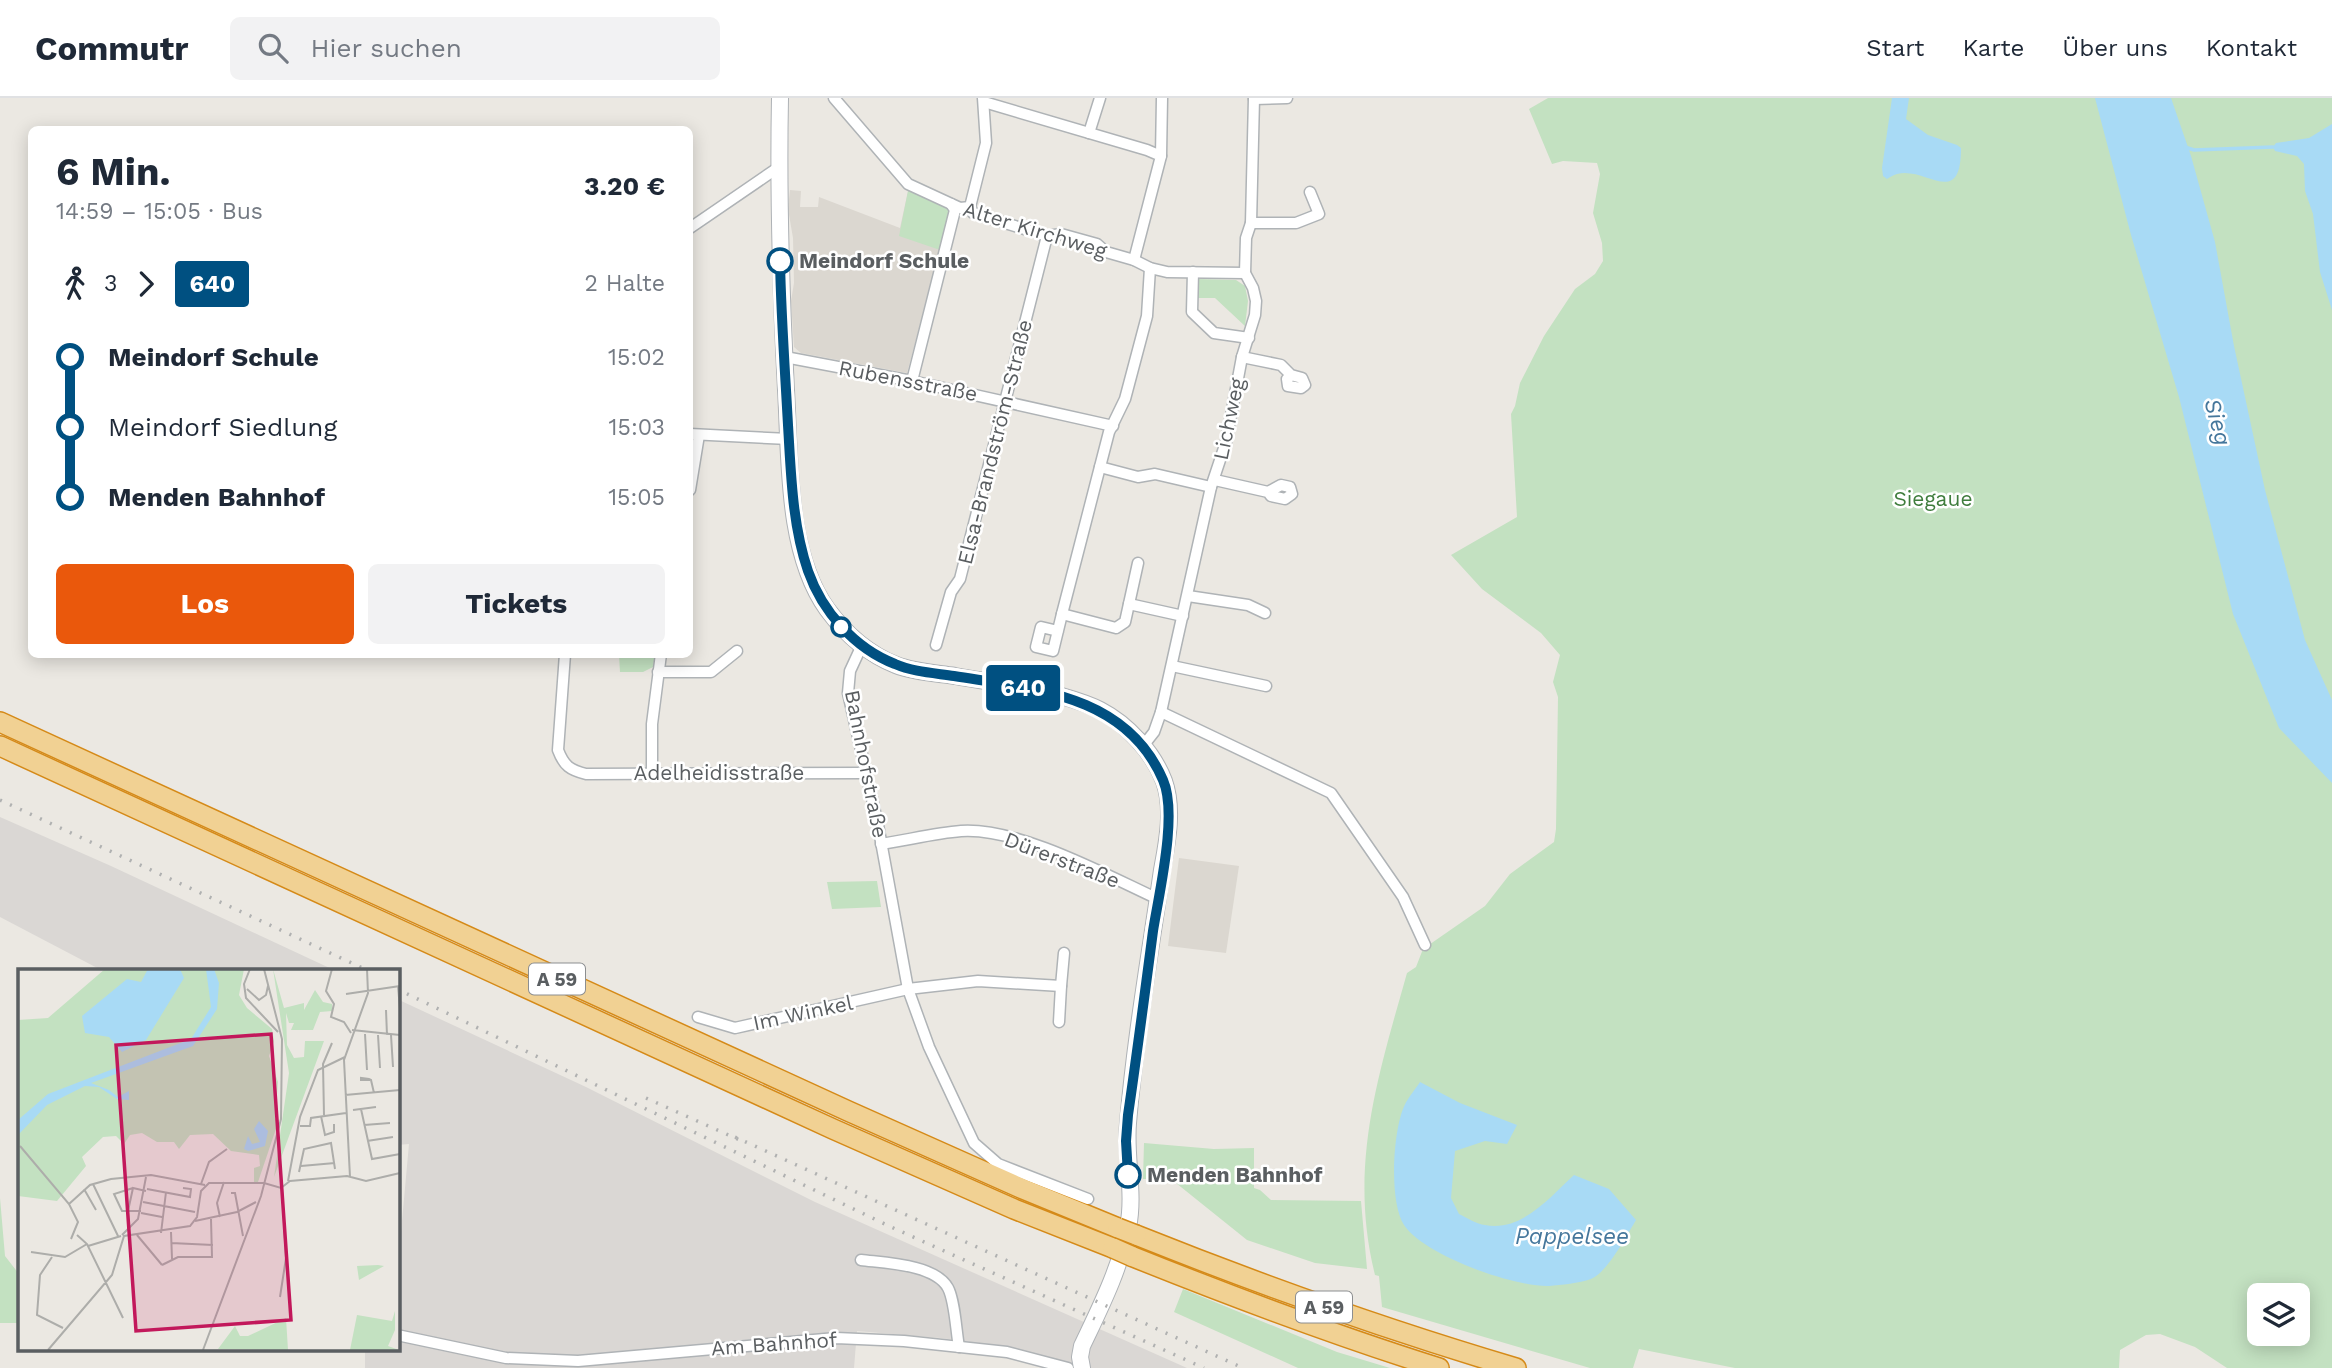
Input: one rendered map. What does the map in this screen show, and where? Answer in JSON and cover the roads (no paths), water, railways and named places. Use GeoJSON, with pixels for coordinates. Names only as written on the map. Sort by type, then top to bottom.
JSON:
{"type":"FeatureCollection","features":[{"type":"Feature","properties":{"kind":"highway","name":"A 59"},"geometry":{"type":"LineString","coordinates":[[0,722],[1023,1189],[1253,1282],[1350,1317],[1516,1368]]}},
{"type":"Feature","properties":{"kind":"highway","name":"A 59"},"geometry":{"type":"LineString","coordinates":[[0,746],[1014,1209],[1245,1302],[1341,1337],[1439,1368]]}},
{"type":"Feature","properties":{"kind":"main road"},"geometry":{"type":"LineString","coordinates":[[780,98],[779,167],[789,439],[798,531],[808,570],[826,607],[841,627],[862,645],[895,664],[919,671],[1039,691],[1079,701],[1113,718],[1143,746],[1164,781],[1169,808],[1127,1128],[1131,1205],[1120,1262],[1082,1346],[1076,1367]]}},
{"type":"Feature","properties":{"kind":"street","name":"Alter Kirchweg"},"geometry":{"type":"LineString","coordinates":[[834,98],[908,184],[960,208],[970,207],[973,213],[1047,236],[1060,234],[1097,244],[1106,252],[1167,272],[1245,273]]}},
{"type":"Feature","properties":{"kind":"street"},"geometry":{"type":"LineString","coordinates":[[1089,133],[1100,98]]}},
{"type":"Feature","properties":{"kind":"street"},"geometry":{"type":"LineString","coordinates":[[1133,260],[1161,156],[1162,98]]}},
{"type":"Feature","properties":{"kind":"street","name":"Lichweg"},"geometry":{"type":"LineString","coordinates":[[1143,746],[1154,732],[1161,712],[1213,483],[1226,442],[1242,357],[1255,315],[1256,301],[1245,273],[1246,238],[1251,223],[1254,99],[1287,98]]}},
{"type":"Feature","properties":{"kind":"street"},"geometry":{"type":"LineString","coordinates":[[970,207],[986,143],[983,100],[1161,156]]}},
{"type":"Feature","properties":{"kind":"street"},"geometry":{"type":"LineString","coordinates":[[693,226],[779,167]]}},
{"type":"Feature","properties":{"kind":"street"},"geometry":{"type":"LineString","coordinates":[[1251,223],[1296,223],[1319,214],[1310,192]]}},
{"type":"Feature","properties":{"kind":"street"},"geometry":{"type":"LineString","coordinates":[[912,381],[955,210],[951,204]]}},
{"type":"Feature","properties":{"kind":"street","name":"Elsa-Brandström-Straße"},"geometry":{"type":"LineString","coordinates":[[936,645],[951,592],[960,579],[1047,236]]}},
{"type":"Feature","properties":{"kind":"street"},"geometry":{"type":"LineString","coordinates":[[1058,631],[1109,432],[1125,399],[1147,316],[1150,268]]}},
{"type":"Feature","properties":{"kind":"street"},"geometry":{"type":"LineString","coordinates":[[1193,272],[1192,312],[1214,333],[1249,338]]}},
{"type":"Feature","properties":{"kind":"street","name":"Rubensstraße"},"geometry":{"type":"LineString","coordinates":[[785,357],[912,381],[1112,426]]}},
{"type":"Feature","properties":{"kind":"street","name":"Lichweg"},"geometry":{"type":"LineString","coordinates":[[1242,357],[1281,365],[1292,375]]}},
{"type":"Feature","properties":{"kind":"street"},"geometry":{"type":"LineString","coordinates":[[694,434],[789,439]]}},
{"type":"Feature","properties":{"kind":"street"},"geometry":{"type":"LineString","coordinates":[[1100,467],[1138,477],[1155,474],[1213,483]]}},
{"type":"Feature","properties":{"kind":"street","name":"Lichweg"},"geometry":{"type":"LineString","coordinates":[[1213,483],[1268,492]]}},
{"type":"Feature","properties":{"kind":"street"},"geometry":{"type":"LineString","coordinates":[[1062,614],[1116,628],[1125,622],[1138,563]]}},
{"type":"Feature","properties":{"kind":"street"},"geometry":{"type":"LineString","coordinates":[[1188,596],[1248,605],[1265,613]]}},
{"type":"Feature","properties":{"kind":"street"},"geometry":{"type":"LineString","coordinates":[[1129,604],[1183,616]]}},
{"type":"Feature","properties":{"kind":"street","name":"Bahnhofstraße"},"geometry":{"type":"LineString","coordinates":[[862,645],[850,671],[848,693],[867,773],[908,989],[934,1059],[974,1143],[998,1164],[1088,1199]]}},
{"type":"Feature","properties":{"kind":"street"},"geometry":{"type":"LineString","coordinates":[[658,672],[711,672],[737,651]]}},
{"type":"Feature","properties":{"kind":"street","name":"Adelheidisstraße"},"geometry":{"type":"LineString","coordinates":[[565,658],[558,750],[563,763],[572,771],[586,774],[867,773]]}},
{"type":"Feature","properties":{"kind":"street"},"geometry":{"type":"LineString","coordinates":[[652,773],[652,724],[660,658]]}},
{"type":"Feature","properties":{"kind":"street"},"geometry":{"type":"LineString","coordinates":[[1172,666],[1266,686]]}},
{"type":"Feature","properties":{"kind":"street"},"geometry":{"type":"LineString","coordinates":[[1161,712],[1331,793],[1403,897],[1425,945]]}},
{"type":"Feature","properties":{"kind":"street","name":"Dürerstraße"},"geometry":{"type":"LineString","coordinates":[[881,844],[962,831],[995,835],[1054,853],[1158,899]]}},
{"type":"Feature","properties":{"kind":"street"},"geometry":{"type":"LineString","coordinates":[[1059,1022],[1064,953]]}},
{"type":"Feature","properties":{"kind":"street"},"geometry":{"type":"LineString","coordinates":[[908,989],[978,981],[1061,986]]}},
{"type":"Feature","properties":{"kind":"street","name":"Im Winkel"},"geometry":{"type":"LineString","coordinates":[[698,1017],[734,1028],[908,989]]}},
{"type":"Feature","properties":{"kind":"street"},"geometry":{"type":"LineString","coordinates":[[861,1260],[908,1265],[944,1282],[950,1296],[958,1347]]}},
{"type":"Feature","properties":{"kind":"street","name":"Am Bahnhof"},"geometry":{"type":"LineString","coordinates":[[399,1335],[506,1358],[578,1361],[836,1338],[1007,1352],[1076,1367]]}},
{"type":"Feature","properties":{"kind":"water"},"geometry":{"type":"Polygon","coordinates":[[[1892,98],[1909,98],[1906,119],[1928,135],[1961,148],[1955,177],[1940,181],[1908,173],[1887,179],[1883,176],[1892,98]]]}},
{"type":"Feature","properties":{"kind":"water","name":"Sieg"},"geometry":{"type":"Polygon","coordinates":[[[2095,98],[2171,98],[2191,156],[2215,242],[2265,490],[2305,640],[2332,700],[2332,783],[2279,728],[2233,614],[2179,397],[2131,235],[2095,98]]]}},
{"type":"Feature","properties":{"kind":"water"},"geometry":{"type":"Polygon","coordinates":[[[2332,124],[2332,310],[2320,272],[2313,214],[2305,191],[2304,164],[2297,156],[2275,151],[2273,147],[2276,143],[2309,138],[2332,124]]]}},
{"type":"Feature","properties":{"kind":"water","name":"Pappelsee"},"geometry":{"type":"Polygon","coordinates":[[[1420,1082],[1460,1103],[1517,1125],[1507,1144],[1485,1141],[1455,1151],[1451,1198],[1459,1214],[1485,1225],[1511,1223],[1534,1211],[1574,1175],[1609,1189],[1636,1220],[1604,1269],[1591,1279],[1581,1282],[1533,1285],[1470,1267],[1449,1258],[1414,1236],[1399,1214],[1394,1168],[1397,1134],[1403,1109],[1420,1082]]]}},
{"type":"Feature","properties":{"kind":"waterway"},"geometry":{"type":"LineString","coordinates":[[2185,147],[2194,150],[2273,147]]}},
{"type":"Feature","properties":{"kind":"railway"},"geometry":{"type":"LineString","coordinates":[[0,800],[365,969]]}},
{"type":"Feature","properties":{"kind":"railway"},"geometry":{"type":"LineString","coordinates":[[399,990],[891,1227],[1204,1368]]}},
{"type":"Feature","properties":{"kind":"railway"},"geometry":{"type":"LineString","coordinates":[[646,1098],[742,1141]]}},
{"type":"Feature","properties":{"kind":"railway"},"geometry":{"type":"LineString","coordinates":[[735,1137],[1243,1368]]}},
{"type":"Feature","properties":{"kind":"place","name":"Meindorf Schule"},"geometry":{"type":"Point","coordinates":[780,261]}},
{"type":"Feature","properties":{"kind":"place","name":"Menden Bahnhof"},"geometry":{"type":"Point","coordinates":[1128,1175]}},
{"type":"Feature","properties":{"kind":"park label","name":"Siegaue"},"geometry":{"type":"Point","coordinates":[1933,499]}}]}
